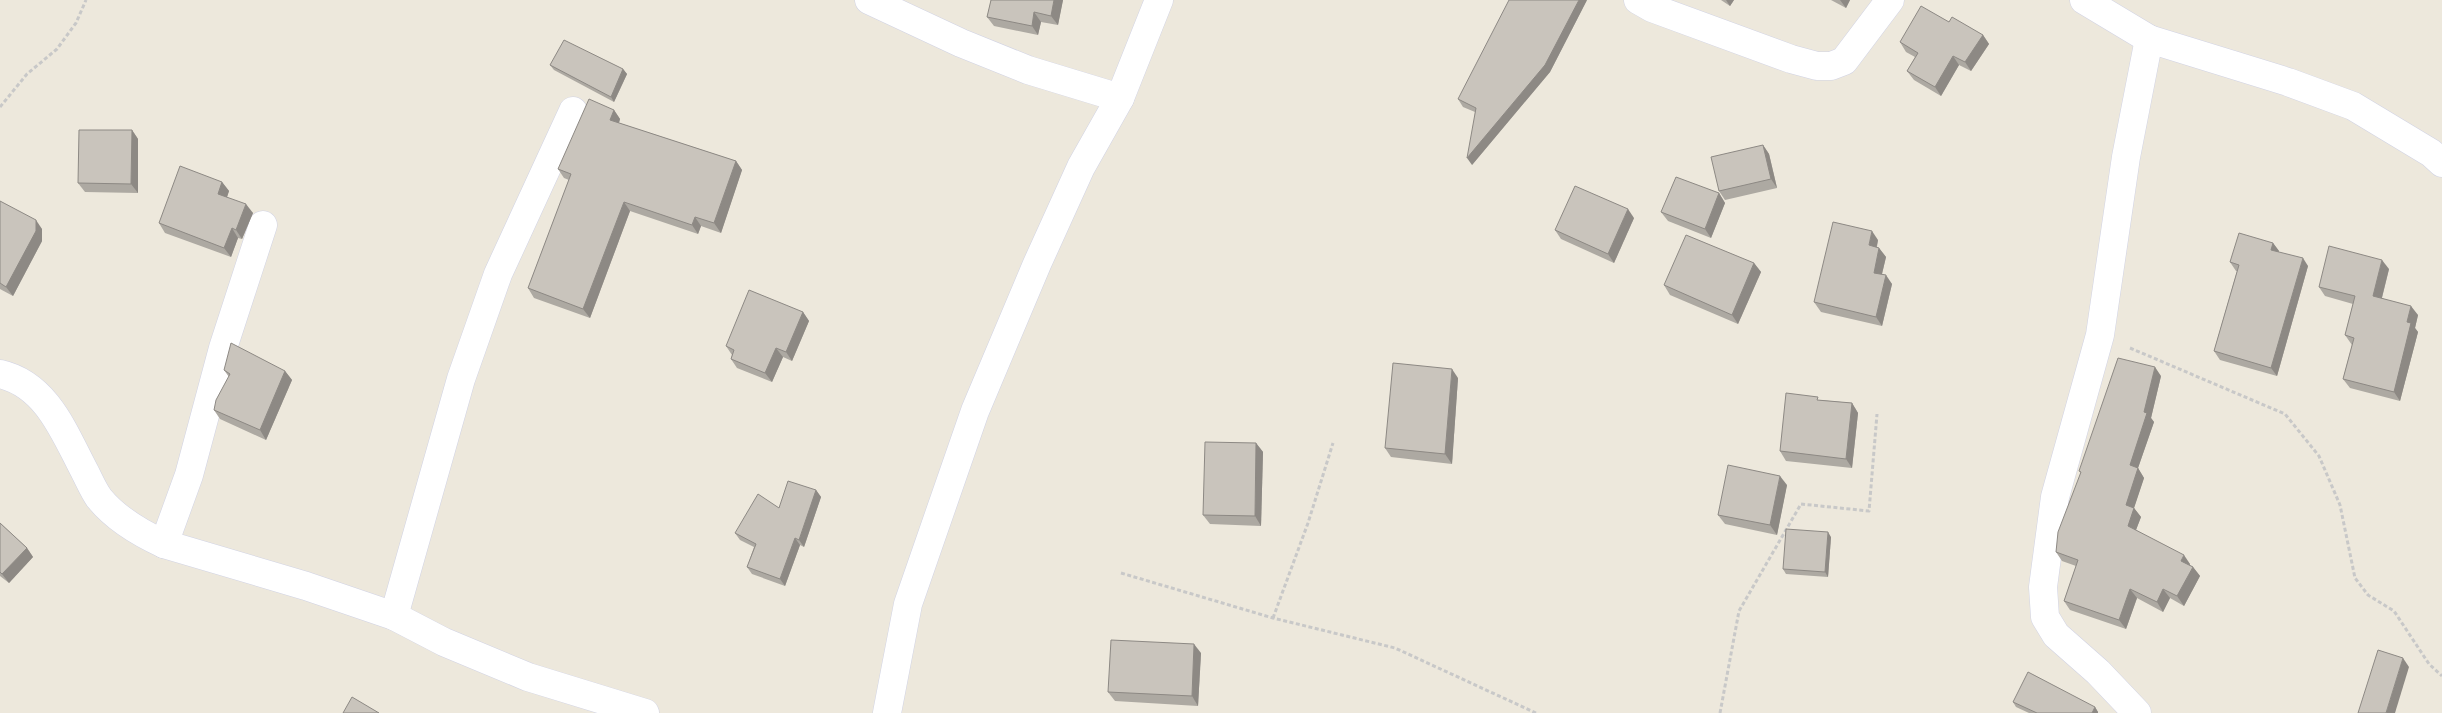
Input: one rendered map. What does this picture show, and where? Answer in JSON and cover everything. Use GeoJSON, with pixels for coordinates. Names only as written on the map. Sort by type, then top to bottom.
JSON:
{"type":"FeatureCollection","features":[{"type":"Feature","properties":{"kind":"street"},"geometry":{"type":"LineString","coordinates":[[869,0],[961,43],[1019,66],[1120,98]]}},
{"type":"Feature","properties":{"kind":"street"},"geometry":{"type":"LineString","coordinates":[[887,713],[908,604],[975,411],[1081,166],[1120,98],[1159,0]]}},
{"type":"Feature","properties":{"kind":"street"},"geometry":{"type":"LineString","coordinates":[[1638,0],[1652,8],[1790,59],[1816,66],[1831,66],[1844,61],[1890,0]]}},
{"type":"Feature","properties":{"kind":"street"},"geometry":{"type":"LineString","coordinates":[[2084,0],[2149,39],[2288,82],[2353,106],[2431,153],[2442,163]]}},
{"type":"Feature","properties":{"kind":"street"},"geometry":{"type":"LineString","coordinates":[[2137,713],[2098,672],[2056,635],[2045,616],[2043,587],[2055,497],[2100,335],[2126,157],[2149,39]]}},
{"type":"Feature","properties":{"kind":"street"},"geometry":{"type":"LineString","coordinates":[[394,616],[461,380],[494,282],[573,111]]}},
{"type":"Feature","properties":{"kind":"street"},"geometry":{"type":"LineString","coordinates":[[164,544],[189,475],[223,348],[263,226]]}},
{"type":"Feature","properties":{"kind":"street"},"geometry":{"type":"LineString","coordinates":[[0,374],[20,380],[37,393],[50,407],[99,497],[124,522],[144,535],[164,544],[306,586],[394,616],[444,642],[528,677],[645,713]]}},
{"type":"Feature","properties":{"kind":"path"},"geometry":{"type":"LineString","coordinates":[[0,107],[28,74],[57,49],[76,23],[86,0]]}},
{"type":"Feature","properties":{"kind":"path"},"geometry":{"type":"LineString","coordinates":[[2100,335],[2286,414],[2319,456],[2340,505],[2355,578],[2368,595],[2394,610],[2429,664],[2442,676]]}},
{"type":"Feature","properties":{"kind":"path"},"geometry":{"type":"LineString","coordinates":[[1720,713],[1739,611],[1801,504],[1869,511],[1877,414]]}},
{"type":"Feature","properties":{"kind":"path"},"geometry":{"type":"LineString","coordinates":[[1273,618],[1308,523],[1332,443]]}},
{"type":"Feature","properties":{"kind":"path"},"geometry":{"type":"LineString","coordinates":[[1121,573],[1273,618],[1396,648],[1536,713]]}},
{"type":"Feature","properties":{"kind":"building"},"geometry":{"type":"Polygon","coordinates":[[[991,0],[1054,0],[1051,16],[1034,12],[1032,26],[987,17],[991,0]]]}},
{"type":"Feature","properties":{"kind":"building"},"geometry":{"type":"Polygon","coordinates":[[[1509,0],[1579,0],[1545,65],[1467,158],[1476,108],[1458,99],[1509,0]]]}},
{"type":"Feature","properties":{"kind":"building"},"geometry":{"type":"Polygon","coordinates":[[[1921,6],[1949,22],[1952,17],[1983,35],[1965,62],[1953,56],[1935,87],[1907,71],[1918,53],[1900,42],[1921,6]]]}},
{"type":"Feature","properties":{"kind":"building"},"geometry":{"type":"Polygon","coordinates":[[[564,40],[623,69],[611,97],[550,65],[564,40]]]}},
{"type":"Feature","properties":{"kind":"building"},"geometry":{"type":"Polygon","coordinates":[[[589,99],[614,110],[610,120],[736,161],[714,223],[695,217],[692,225],[624,202],[583,309],[528,288],[571,174],[558,169],[589,99]]]}},
{"type":"Feature","properties":{"kind":"building"},"geometry":{"type":"Polygon","coordinates":[[[79,130],[132,130],[131,184],[78,183],[79,130]]]}},
{"type":"Feature","properties":{"kind":"building"},"geometry":{"type":"Polygon","coordinates":[[[1763,145],[1771,179],[1719,191],[1711,157],[1763,145]]]}},
{"type":"Feature","properties":{"kind":"building"},"geometry":{"type":"Polygon","coordinates":[[[180,166],[222,182],[218,194],[246,204],[236,230],[232,228],[224,248],[159,223],[180,166]]]}},
{"type":"Feature","properties":{"kind":"building"},"geometry":{"type":"Polygon","coordinates":[[[1676,177],[1719,193],[1705,229],[1661,212],[1676,177]]]}},
{"type":"Feature","properties":{"kind":"building"},"geometry":{"type":"Polygon","coordinates":[[[1575,186],[1628,209],[1608,254],[1555,230],[1575,186]]]}},
{"type":"Feature","properties":{"kind":"building"},"geometry":{"type":"Polygon","coordinates":[[[0,201],[36,220],[36,231],[6,287],[0,283],[0,201]]]}},
{"type":"Feature","properties":{"kind":"building"},"geometry":{"type":"Polygon","coordinates":[[[1833,222],[1872,231],[1869,245],[1879,248],[1874,273],[1886,275],[1876,317],[1814,302],[1833,222]]]}},
{"type":"Feature","properties":{"kind":"building"},"geometry":{"type":"Polygon","coordinates":[[[2239,233],[2273,243],[2271,250],[2303,258],[2271,368],[2214,351],[2239,265],[2230,262],[2239,233]]]}},
{"type":"Feature","properties":{"kind":"building"},"geometry":{"type":"Polygon","coordinates":[[[1686,235],[1754,263],[1732,315],[1664,285],[1686,235]]]}},
{"type":"Feature","properties":{"kind":"building"},"geometry":{"type":"Polygon","coordinates":[[[2329,246],[2382,260],[2373,296],[2411,306],[2407,322],[2411,323],[2394,392],[2343,379],[2354,338],[2345,335],[2355,296],[2319,287],[2329,246]]]}},
{"type":"Feature","properties":{"kind":"building"},"geometry":{"type":"Polygon","coordinates":[[[749,290],[803,312],[786,352],[776,348],[765,373],[731,359],[734,350],[726,346],[749,290]]]}},
{"type":"Feature","properties":{"kind":"building"},"geometry":{"type":"Polygon","coordinates":[[[231,343],[285,371],[260,430],[214,410],[216,400],[230,374],[224,370],[231,343]]]}},
{"type":"Feature","properties":{"kind":"building"},"geometry":{"type":"Polygon","coordinates":[[[2118,358],[2155,367],[2144,412],[2147,413],[2130,465],[2138,468],[2126,505],[2134,508],[2128,526],[2184,555],[2181,561],[2193,567],[2177,596],[2163,589],[2157,602],[2130,589],[2119,620],[2064,601],[2078,560],[2056,552],[2058,532],[2081,472],[2079,471],[2118,358]]]}},
{"type":"Feature","properties":{"kind":"building"},"geometry":{"type":"Polygon","coordinates":[[[1393,363],[1452,369],[1445,454],[1385,448],[1393,363]]]}},
{"type":"Feature","properties":{"kind":"building"},"geometry":{"type":"Polygon","coordinates":[[[1786,393],[1818,397],[1817,400],[1852,403],[1846,459],[1780,451],[1786,393]]]}},
{"type":"Feature","properties":{"kind":"building"},"geometry":{"type":"Polygon","coordinates":[[[1205,442],[1256,443],[1255,516],[1203,515],[1205,442]]]}},
{"type":"Feature","properties":{"kind":"building"},"geometry":{"type":"Polygon","coordinates":[[[1728,465],[1780,476],[1770,525],[1718,515],[1728,465]]]}},
{"type":"Feature","properties":{"kind":"building"},"geometry":{"type":"Polygon","coordinates":[[[788,481],[816,490],[799,540],[795,538],[780,579],[747,567],[756,544],[735,533],[758,494],[779,508],[788,481]]]}},
{"type":"Feature","properties":{"kind":"building"},"geometry":{"type":"Polygon","coordinates":[[[0,523],[27,548],[2,574],[0,572],[0,523]]]}},
{"type":"Feature","properties":{"kind":"building"},"geometry":{"type":"Polygon","coordinates":[[[1786,529],[1828,532],[1825,572],[1783,569],[1786,529]]]}},
{"type":"Feature","properties":{"kind":"building"},"geometry":{"type":"Polygon","coordinates":[[[1111,640],[1194,644],[1192,696],[1108,692],[1111,640]]]}},
{"type":"Feature","properties":{"kind":"building"},"geometry":{"type":"Polygon","coordinates":[[[2378,650],[2403,658],[2386,713],[2358,713],[2378,650]]]}},
{"type":"Feature","properties":{"kind":"building"},"geometry":{"type":"Polygon","coordinates":[[[2028,672],[2095,707],[2092,713],[2037,713],[2013,702],[2028,672]]]}},
{"type":"Feature","properties":{"kind":"building"},"geometry":{"type":"Polygon","coordinates":[[[352,697],[379,713],[343,713],[352,697]]]}}]}
